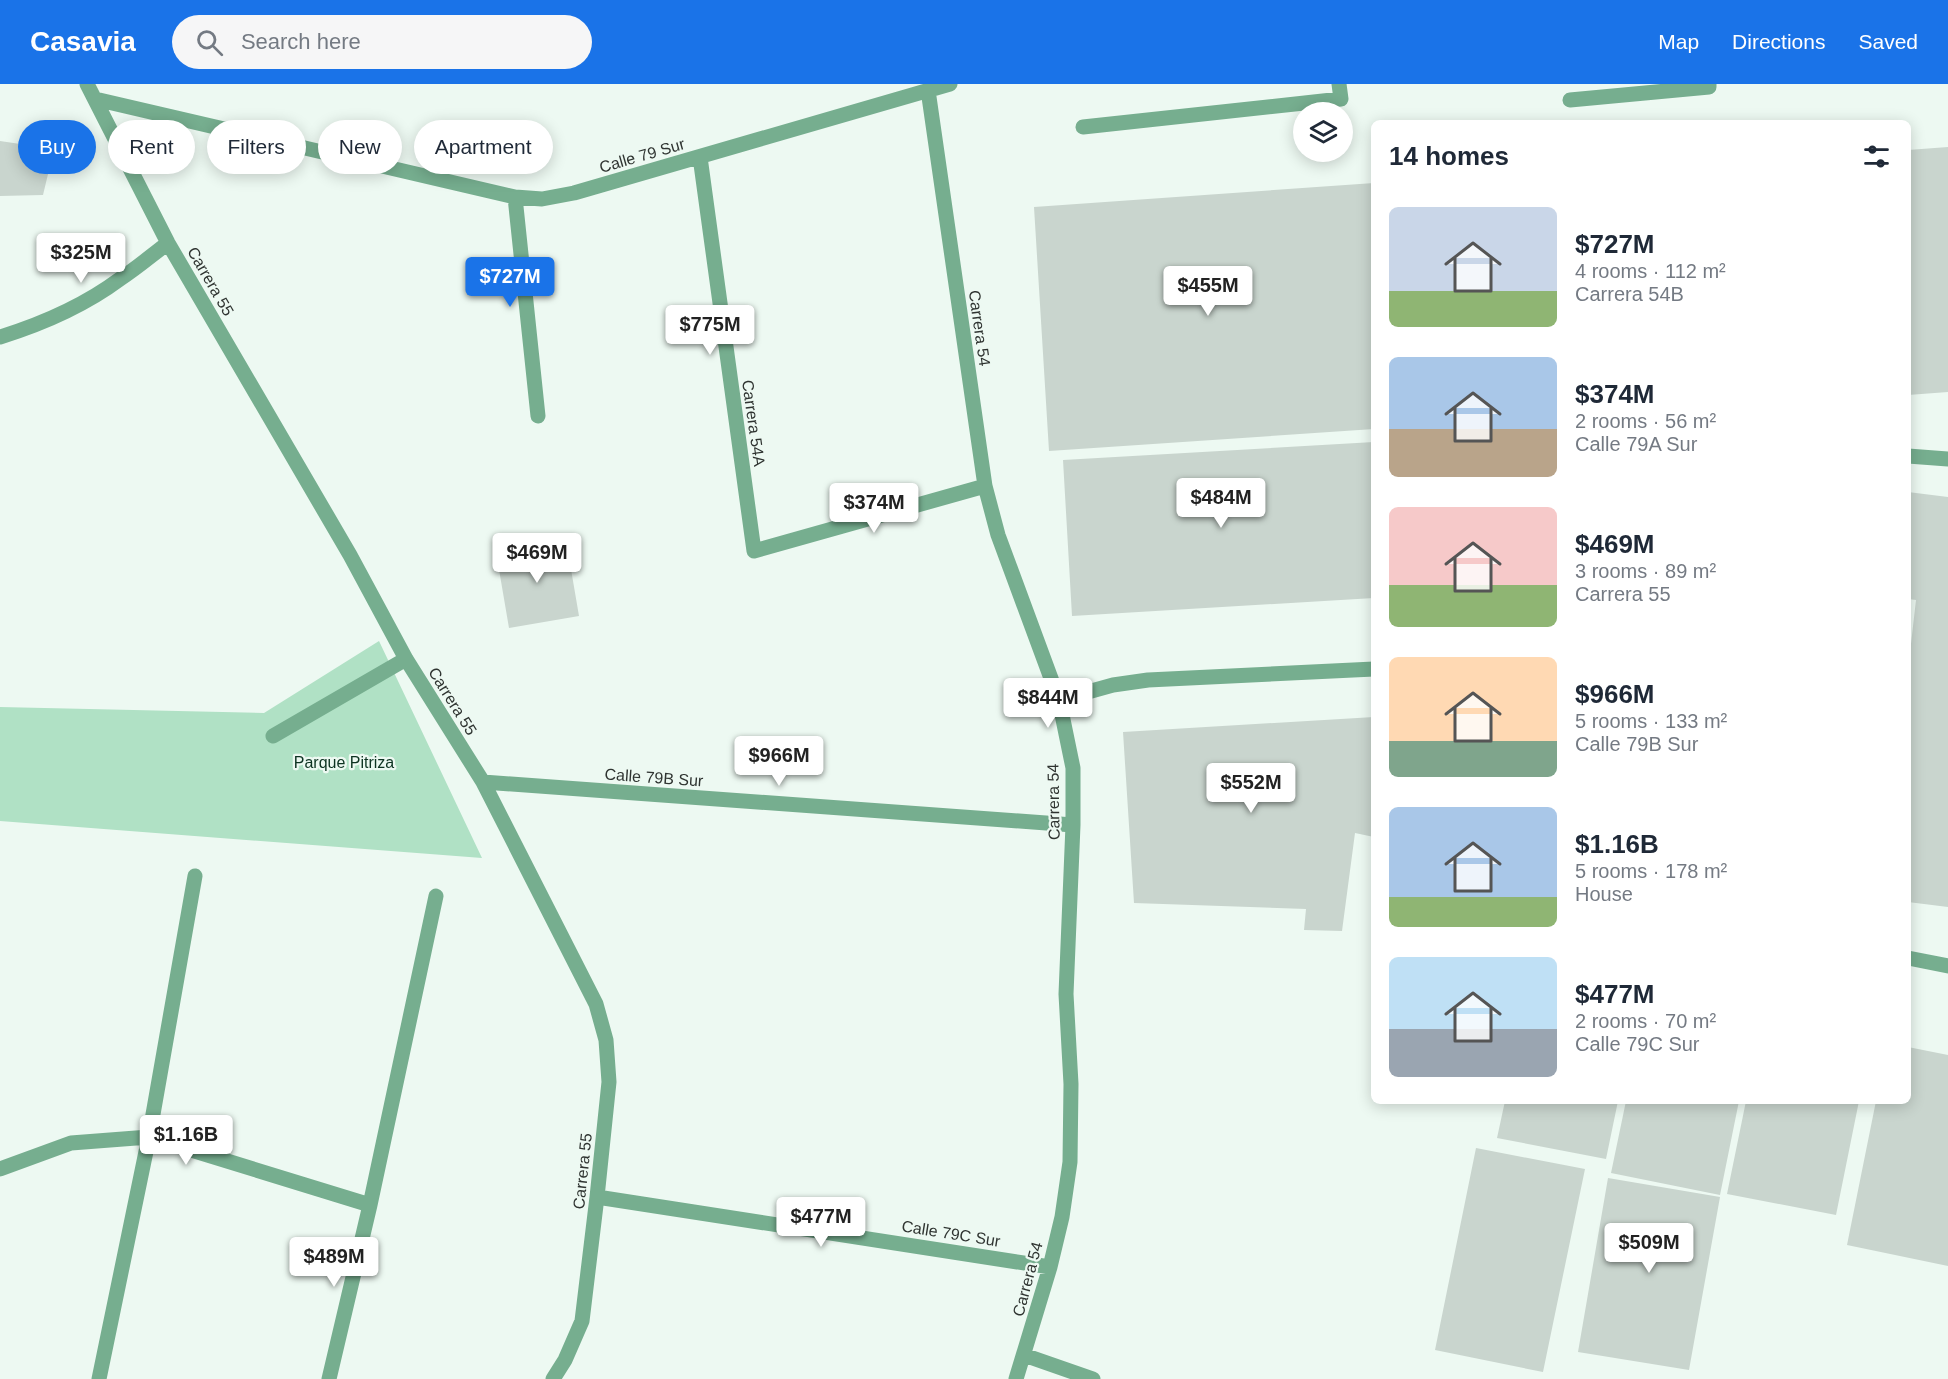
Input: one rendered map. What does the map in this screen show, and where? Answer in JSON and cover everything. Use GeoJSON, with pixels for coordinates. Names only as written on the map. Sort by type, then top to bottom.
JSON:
{"type":"FeatureCollection","features":[{"type":"Feature","properties":{"kind":"street","name":"Carrera 55"},"geometry":{"type":"LineString","coordinates":[[87,84],[168,243],[350,555],[406,659],[483,783],[596,1004],[606,1040],[609,1082],[597,1197],[582,1321],[566,1360],[553,1379]]}},
{"type":"Feature","properties":{"kind":"street","name":"Calle 79 Sur"},"geometry":{"type":"LineString","coordinates":[[95,99],[515,197],[543,199],[574,193],[950,84]]}},
{"type":"Feature","properties":{"kind":"street"},"geometry":{"type":"LineString","coordinates":[[1083,127],[1341,99],[1339,84]]}},
{"type":"Feature","properties":{"kind":"street"},"geometry":{"type":"LineString","coordinates":[[1570,100],[1709,87],[1709,84]]}},
{"type":"Feature","properties":{"kind":"street","name":"Carrera 54"},"geometry":{"type":"LineString","coordinates":[[928,90],[985,486],[999,535],[1059,700],[1072,768],[1073,825],[1066,994],[1071,1084],[1070,1162],[1062,1216],[1050,1267],[1016,1379]]}},
{"type":"Feature","properties":{"kind":"street","name":"Carrera 54A"},"geometry":{"type":"LineString","coordinates":[[700,157],[754,551],[985,486]]}},
{"type":"Feature","properties":{"kind":"street"},"geometry":{"type":"LineString","coordinates":[[515,197],[538,416]]}},
{"type":"Feature","properties":{"kind":"street"},"geometry":{"type":"LineString","coordinates":[[0,337],[29,328],[77,305],[119,281],[168,243]]}},
{"type":"Feature","properties":{"kind":"street"},"geometry":{"type":"LineString","coordinates":[[1911,456],[1948,459]]}},
{"type":"Feature","properties":{"kind":"street"},"geometry":{"type":"LineString","coordinates":[[273,736],[406,659]]}},
{"type":"Feature","properties":{"kind":"street"},"geometry":{"type":"LineString","coordinates":[[1059,700],[1113,685],[1148,680],[1371,669]]}},
{"type":"Feature","properties":{"kind":"street","name":"Calle 79B Sur"},"geometry":{"type":"LineString","coordinates":[[483,783],[1073,825]]}},
{"type":"Feature","properties":{"kind":"street"},"geometry":{"type":"LineString","coordinates":[[99,1379],[148,1137],[195,876]]}},
{"type":"Feature","properties":{"kind":"street"},"geometry":{"type":"LineString","coordinates":[[329,1379],[370,1205],[436,896]]}},
{"type":"Feature","properties":{"kind":"street"},"geometry":{"type":"LineString","coordinates":[[1911,959],[1948,966]]}},
{"type":"Feature","properties":{"kind":"street"},"geometry":{"type":"LineString","coordinates":[[0,1169],[71,1143],[148,1137],[370,1205]]}},
{"type":"Feature","properties":{"kind":"street","name":"Calle 79C Sur"},"geometry":{"type":"LineString","coordinates":[[597,1197],[1050,1267]]}},
{"type":"Feature","properties":{"kind":"street"},"geometry":{"type":"LineString","coordinates":[[1024,1355],[1093,1379]]}},
{"type":"Feature","properties":{"kind":"green space","name":"Parque Pitriza"},"geometry":{"type":"Polygon","coordinates":[[[379,641],[482,858],[0,821],[0,707],[264,713],[379,641]]]}},
{"type":"Feature","properties":{"kind":"building"},"geometry":{"type":"Polygon","coordinates":[[[0,141],[18,144],[18,174],[48,174],[43,195],[0,196],[0,141]]]}},
{"type":"Feature","properties":{"kind":"building"},"geometry":{"type":"Polygon","coordinates":[[[1948,147],[1948,392],[1911,395],[1911,150],[1948,147]]]}},
{"type":"Feature","properties":{"kind":"building"},"geometry":{"type":"Polygon","coordinates":[[[1371,183],[1371,429],[1049,451],[1034,207],[1371,183]]]}},
{"type":"Feature","properties":{"kind":"building"},"geometry":{"type":"Polygon","coordinates":[[[1371,442],[1371,598],[1072,616],[1063,460],[1371,442]]]}},
{"type":"Feature","properties":{"kind":"building"},"geometry":{"type":"Polygon","coordinates":[[[1911,492],[1948,497],[1948,907],[1911,902],[1911,644],[1916,600],[1911,599],[1911,492]]]}},
{"type":"Feature","properties":{"kind":"building"},"geometry":{"type":"Polygon","coordinates":[[[566,540],[579,616],[509,628],[496,552],[566,540]]]}},
{"type":"Feature","properties":{"kind":"building"},"geometry":{"type":"Polygon","coordinates":[[[1371,717],[1371,836],[1355,833],[1342,931],[1304,930],[1306,909],[1134,903],[1123,732],[1371,717]]]}},
{"type":"Feature","properties":{"kind":"building"},"geometry":{"type":"Polygon","coordinates":[[[1911,1048],[1948,1055],[1948,1266],[1847,1245],[1875,1104],[1911,1104],[1911,1048]]]}},
{"type":"Feature","properties":{"kind":"building"},"geometry":{"type":"Polygon","coordinates":[[[1504,1104],[1617,1104],[1606,1159],[1497,1138],[1504,1104]]]}},
{"type":"Feature","properties":{"kind":"building"},"geometry":{"type":"Polygon","coordinates":[[[1625,1104],[1738,1104],[1720,1195],[1611,1173],[1625,1104]]]}},
{"type":"Feature","properties":{"kind":"building"},"geometry":{"type":"Polygon","coordinates":[[[1745,1104],[1858,1104],[1836,1215],[1727,1194],[1745,1104]]]}},
{"type":"Feature","properties":{"kind":"building"},"geometry":{"type":"Polygon","coordinates":[[[1476,1148],[1585,1169],[1543,1372],[1435,1350],[1476,1148]]]}},
{"type":"Feature","properties":{"kind":"building"},"geometry":{"type":"Polygon","coordinates":[[[1608,1178],[1720,1197],[1689,1370],[1578,1352],[1608,1178]]]}}]}
